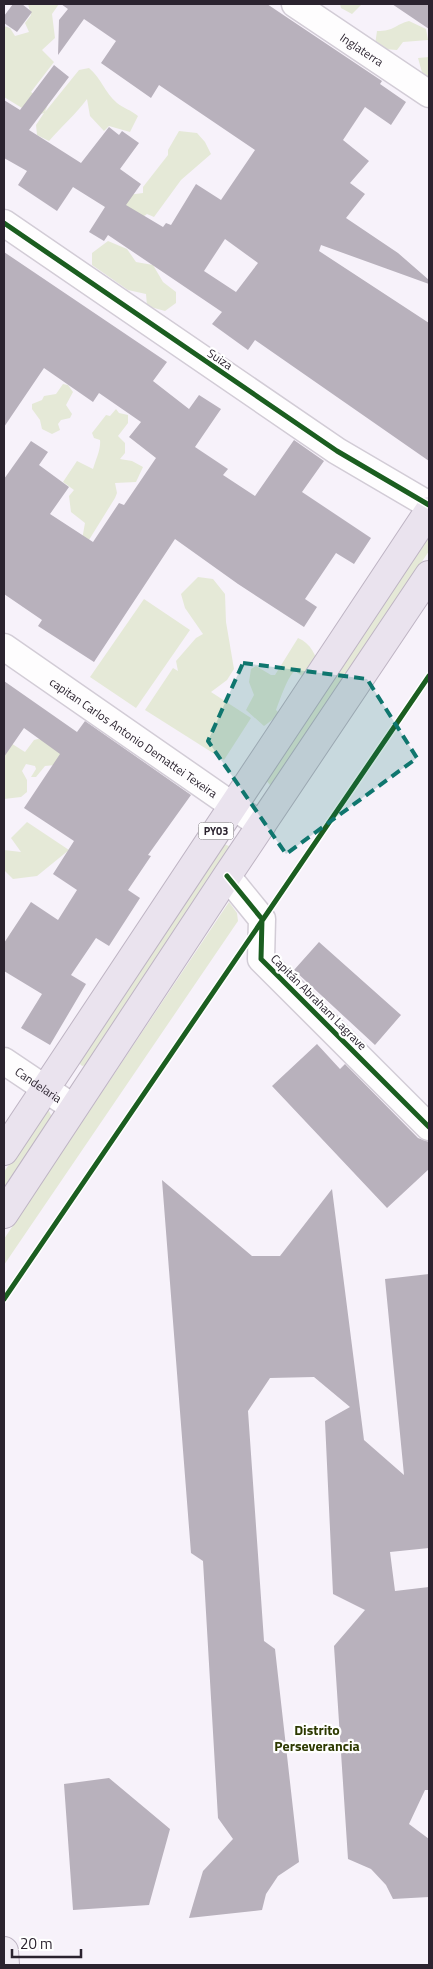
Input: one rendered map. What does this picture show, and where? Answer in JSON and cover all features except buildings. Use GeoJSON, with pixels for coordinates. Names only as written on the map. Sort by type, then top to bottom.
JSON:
{"type":"FeatureCollection","features":[{"type":"Feature","properties":{"kind":"highway","name":"PY03"},"geometry":{"type":"LineString","coordinates":[[4,1151],[429,511]]}},
{"type":"Feature","properties":{"kind":"highway","name":"PY03"},"geometry":{"type":"LineString","coordinates":[[4,1214],[227,876],[429,576]]}},
{"type":"Feature","properties":{"kind":"main road"},"geometry":{"type":"LineString","coordinates":[[4,1951],[5,1965]]}},
{"type":"Feature","properties":{"kind":"street","name":"Inglaterra"},"geometry":{"type":"LineString","coordinates":[[296,4],[429,94]]}},
{"type":"Feature","properties":{"kind":"street","name":"Suiza"},"geometry":{"type":"LineString","coordinates":[[4,223],[337,451],[429,505]]}},
{"type":"Feature","properties":{"kind":"street","name":"capitan Carlos Antonio Demattei Texeira"},"geometry":{"type":"LineString","coordinates":[[4,647],[262,826]]}},
{"type":"Feature","properties":{"kind":"street","name":"Capitán Abraham Lagrave"},"geometry":{"type":"LineString","coordinates":[[227,876],[262,919],[261,959],[429,1127]]}},
{"type":"Feature","properties":{"kind":"street","name":"Candelaria"},"geometry":{"type":"LineString","coordinates":[[4,1062],[74,1108]]}},
{"type":"Feature","properties":{"kind":"highlighted area"},"geometry":{"type":"Polygon","coordinates":[[[243,663],[367,679],[417,758],[286,854],[208,741],[243,663]]]}},
{"type":"Feature","properties":{"kind":"green space"},"geometry":{"type":"Polygon","coordinates":[[[28,4],[59,4],[52,14],[55,38],[42,50],[54,62],[31,92],[48,104],[45,112],[79,70],[89,68],[119,105],[138,116],[130,132],[109,126],[104,131],[90,116],[87,99],[49,141],[37,135],[36,125],[44,113],[35,116],[4,97],[4,26],[10,28],[15,36],[29,32],[25,23],[31,15],[28,4]]]}},
{"type":"Feature","properties":{"kind":"green space"},"geometry":{"type":"Polygon","coordinates":[[[340,4],[362,4],[352,14],[341,8],[340,4]]]}},
{"type":"Feature","properties":{"kind":"green space"},"geometry":{"type":"Polygon","coordinates":[[[409,21],[426,29],[428,40],[403,42],[397,50],[384,49],[375,45],[377,31],[391,29],[409,21]]]}},
{"type":"Feature","properties":{"kind":"green space"},"geometry":{"type":"Polygon","coordinates":[[[429,57],[429,83],[425,83],[418,58],[429,57]]]}},
{"type":"Feature","properties":{"kind":"green space"},"geometry":{"type":"Polygon","coordinates":[[[179,131],[197,133],[205,142],[211,154],[181,180],[154,217],[147,214],[137,221],[119,205],[128,195],[143,193],[143,187],[168,155],[168,150],[179,131]]]}},
{"type":"Feature","properties":{"kind":"green space"},"geometry":{"type":"Polygon","coordinates":[[[108,241],[127,249],[136,262],[153,265],[163,282],[176,292],[176,303],[165,311],[147,306],[146,294],[128,290],[92,265],[92,253],[108,241]]]}},
{"type":"Feature","properties":{"kind":"green space"},"geometry":{"type":"Polygon","coordinates":[[[63,384],[68,385],[73,392],[66,405],[72,414],[70,418],[61,420],[58,424],[60,430],[52,434],[42,429],[40,420],[32,409],[32,404],[42,400],[44,396],[56,394],[63,384]]]}},
{"type":"Feature","properties":{"kind":"green space"},"geometry":{"type":"Polygon","coordinates":[[[116,409],[119,413],[128,415],[128,423],[118,436],[125,443],[125,453],[120,459],[132,461],[143,467],[136,482],[115,483],[117,493],[115,498],[79,556],[85,523],[71,512],[69,496],[74,490],[63,482],[77,461],[93,469],[100,440],[94,438],[92,433],[106,415],[110,416],[116,409]]]}},
{"type":"Feature","properties":{"kind":"green space"},"geometry":{"type":"Polygon","coordinates":[[[429,534],[429,551],[275,783],[270,785],[266,780],[429,534]]]}},
{"type":"Feature","properties":{"kind":"green space"},"geometry":{"type":"Polygon","coordinates":[[[198,577],[213,579],[225,594],[226,622],[234,669],[227,680],[211,692],[251,718],[224,760],[145,710],[173,668],[178,671],[176,661],[196,638],[203,634],[185,608],[181,594],[198,577]]]}},
{"type":"Feature","properties":{"kind":"green space"},"geometry":{"type":"Polygon","coordinates":[[[144,599],[190,630],[136,708],[90,677],[144,599]]]}},
{"type":"Feature","properties":{"kind":"green space"},"geometry":{"type":"Polygon","coordinates":[[[298,638],[310,647],[320,669],[306,679],[295,671],[292,673],[276,710],[280,714],[264,726],[246,710],[254,695],[249,682],[251,669],[256,666],[271,675],[275,675],[298,638]]]}},
{"type":"Feature","properties":{"kind":"green space"},"geometry":{"type":"Polygon","coordinates":[[[6,740],[25,752],[34,740],[46,740],[64,749],[55,765],[45,766],[36,777],[31,777],[36,769],[35,766],[26,764],[22,771],[27,780],[27,792],[21,797],[4,799],[4,744],[6,740]]]}},
{"type":"Feature","properties":{"kind":"green space"},"geometry":{"type":"Polygon","coordinates":[[[27,822],[69,850],[37,876],[13,879],[4,870],[4,850],[21,852],[11,838],[27,822]]]}},
{"type":"Feature","properties":{"kind":"green space"},"geometry":{"type":"Polygon","coordinates":[[[224,844],[229,846],[230,849],[87,1065],[82,1066],[78,1062],[224,844]]]}},
{"type":"Feature","properties":{"kind":"green space"},"geometry":{"type":"Polygon","coordinates":[[[229,902],[237,913],[238,921],[4,1265],[4,1239],[229,902]]]}},
{"type":"Feature","properties":{"kind":"green space"},"geometry":{"type":"Polygon","coordinates":[[[49,1111],[52,1117],[4,1190],[4,1172],[44,1112],[49,1111]]]}},
{"type":"Feature","properties":{"kind":"cycle path"},"geometry":{"type":"LineString","coordinates":[[4,223],[337,451],[429,505]]}},
{"type":"Feature","properties":{"kind":"cycle path"},"geometry":{"type":"LineString","coordinates":[[4,1299],[429,676]]}},
{"type":"Feature","properties":{"kind":"cycle path"},"geometry":{"type":"LineString","coordinates":[[227,876],[262,919],[261,959],[429,1127]]}},
{"type":"Feature","properties":{"kind":"district","name":"Distrito Perseverancia"},"geometry":{"type":"Point","coordinates":[317,1738]}}]}
